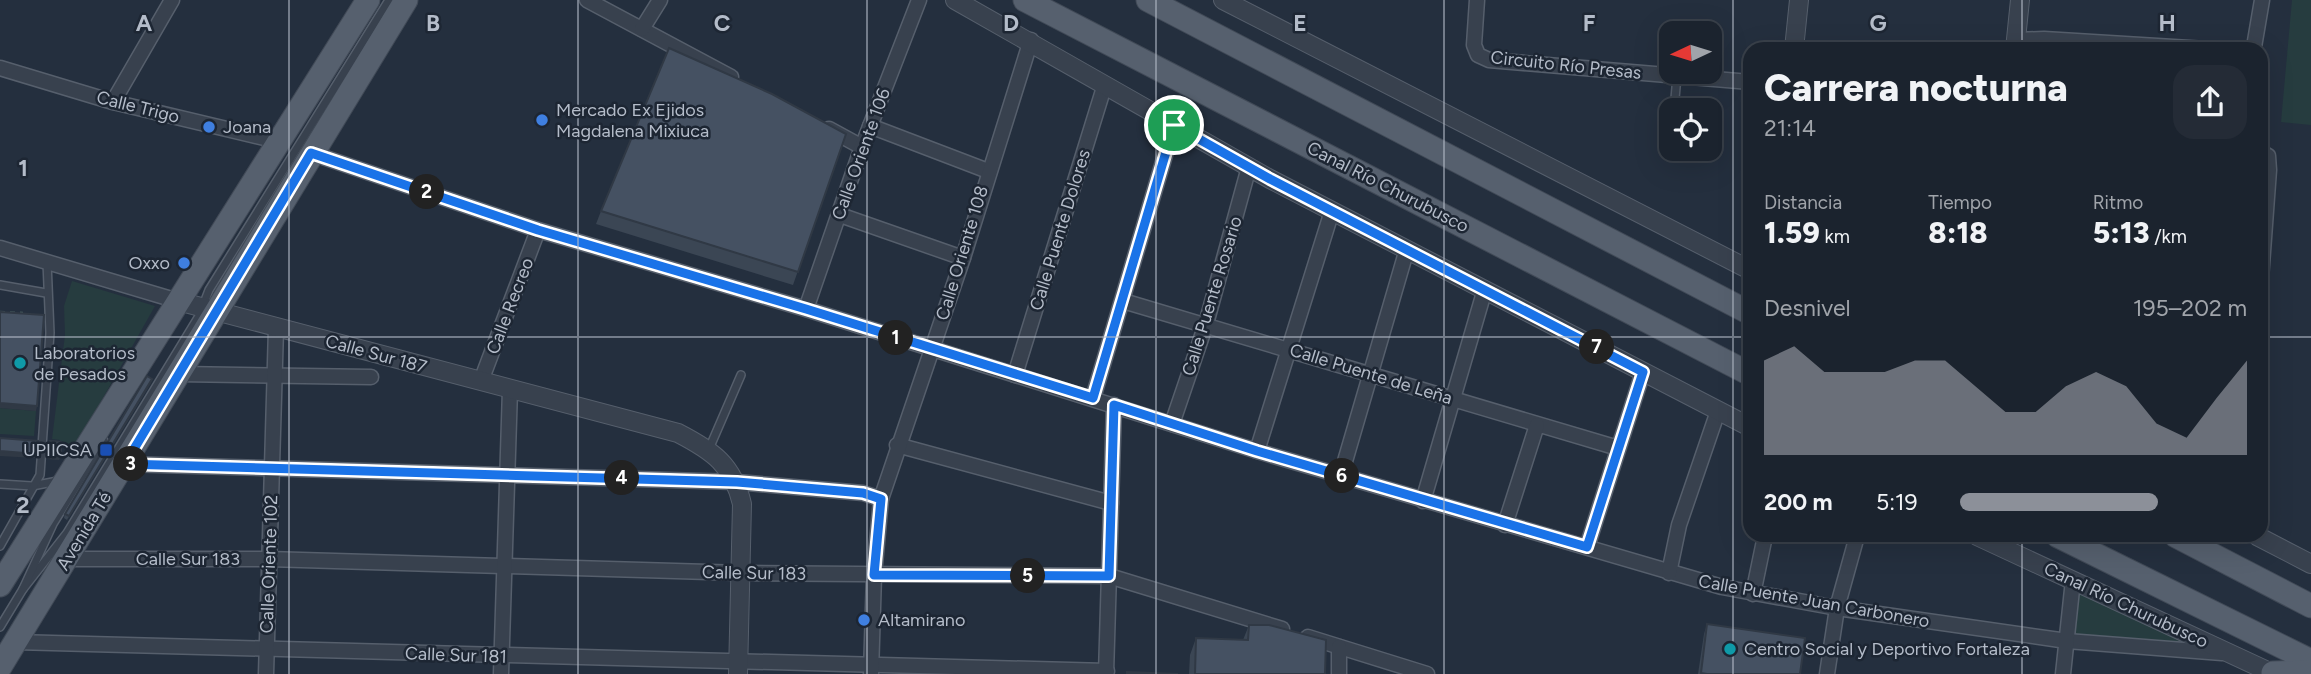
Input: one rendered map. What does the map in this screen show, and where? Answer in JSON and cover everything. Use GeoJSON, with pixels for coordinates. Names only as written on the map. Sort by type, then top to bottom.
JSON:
{"type":"FeatureCollection","features":[{"type":"Feature","properties":{"kind":"main road","name":"Avenida Té"},"geometry":{"type":"LineString","coordinates":[[0,667],[8,635],[67,559],[179,374],[199,303],[277,141],[368,0]]}},
{"type":"Feature","properties":{"kind":"main road","name":"Avenida Té"},"geometry":{"type":"LineString","coordinates":[[0,585],[65,479],[311,153],[406,0]]}},
{"type":"Feature","properties":{"kind":"main road","name":"Canal Río Churubusco"},"geometry":{"type":"LineString","coordinates":[[1025,0],[1743,370]]}},
{"type":"Feature","properties":{"kind":"main road"},"geometry":{"type":"LineString","coordinates":[[1148,0],[1743,309]]}},
{"type":"Feature","properties":{"kind":"main road","name":"Canal Río Churubusco"},"geometry":{"type":"LineString","coordinates":[[2070,542],[2311,662]]}},
{"type":"Feature","properties":{"kind":"main road"},"geometry":{"type":"LineString","coordinates":[[2188,542],[2311,606]]}},
{"type":"Feature","properties":{"kind":"main road"},"geometry":{"type":"LineString","coordinates":[[2274,673],[2311,672]]}},
{"type":"Feature","properties":{"kind":"street"},"geometry":{"type":"LineString","coordinates":[[113,102],[172,0]]}},
{"type":"Feature","properties":{"kind":"street"},"geometry":{"type":"LineString","coordinates":[[587,0],[744,84]]}},
{"type":"Feature","properties":{"kind":"street"},"geometry":{"type":"LineString","coordinates":[[642,29],[660,0]]}},
{"type":"Feature","properties":{"kind":"street","name":"Calle Oriente 106"},"geometry":{"type":"LineString","coordinates":[[806,309],[862,147],[919,0]]}},
{"type":"Feature","properties":{"kind":"street"},"geometry":{"type":"LineString","coordinates":[[955,0],[1031,40],[1249,167],[1743,424]]}},
{"type":"Feature","properties":{"kind":"street"},"geometry":{"type":"LineString","coordinates":[[1223,0],[1743,266]]}},
{"type":"Feature","properties":{"kind":"street","name":"Circuito Río Presas"},"geometry":{"type":"LineString","coordinates":[[1477,0],[1474,45],[1478,55],[1489,60],[1659,74]]}},
{"type":"Feature","properties":{"kind":"street"},"geometry":{"type":"LineString","coordinates":[[1795,42],[1799,0]]}},
{"type":"Feature","properties":{"kind":"street"},"geometry":{"type":"LineString","coordinates":[[2015,42],[2020,0]]}},
{"type":"Feature","properties":{"kind":"street"},"geometry":{"type":"LineString","coordinates":[[2256,42],[2262,0]]}},
{"type":"Feature","properties":{"kind":"street"},"geometry":{"type":"LineString","coordinates":[[2030,42],[2044,39],[2093,42]]}},
{"type":"Feature","properties":{"kind":"street","name":"Calle Oriente 108"},"geometry":{"type":"LineString","coordinates":[[871,670],[874,575],[881,499],[963,258],[1031,40]]}},
{"type":"Feature","properties":{"kind":"street","name":"Calle Trigo"},"geometry":{"type":"LineString","coordinates":[[0,68],[113,102],[277,141]]}},
{"type":"Feature","properties":{"kind":"street","name":"Circuito Río Presas"},"geometry":{"type":"LineString","coordinates":[[1722,80],[1743,81]]}},
{"type":"Feature","properties":{"kind":"street","name":"Calle Puente Dolores"},"geometry":{"type":"LineString","coordinates":[[1015,375],[1105,84]]}},
{"type":"Feature","properties":{"kind":"street"},"geometry":{"type":"LineString","coordinates":[[815,122],[862,147]]}},
{"type":"Feature","properties":{"kind":"street"},"geometry":{"type":"LineString","coordinates":[[1093,398],[1124,301],[1174,125]]}},
{"type":"Feature","properties":{"kind":"street"},"geometry":{"type":"LineString","coordinates":[[870,126],[988,171]]}},
{"type":"Feature","properties":{"kind":"street"},"geometry":{"type":"LineString","coordinates":[[311,153],[538,230],[806,309]]}},
{"type":"Feature","properties":{"kind":"street"},"geometry":{"type":"LineString","coordinates":[[2268,156],[2268,181]]}},
{"type":"Feature","properties":{"kind":"street","name":"Calle Puente Rosario"},"geometry":{"type":"LineString","coordinates":[[1172,424],[1206,324],[1249,167]]}},
{"type":"Feature","properties":{"kind":"street"},"geometry":{"type":"LineString","coordinates":[[1257,451],[1332,211]]}},
{"type":"Feature","properties":{"kind":"street"},"geometry":{"type":"LineString","coordinates":[[840,215],[963,258]]}},
{"type":"Feature","properties":{"kind":"street","name":"Calle Recreo"},"geometry":{"type":"LineString","coordinates":[[481,382],[538,230]]}},
{"type":"Feature","properties":{"kind":"street","name":"Calle Sur 187"},"geometry":{"type":"LineString","coordinates":[[0,247],[199,303],[276,328],[678,433],[709,449],[737,482]]}},
{"type":"Feature","properties":{"kind":"street"},"geometry":{"type":"LineString","coordinates":[[1341,475],[1407,249]]}},
{"type":"Feature","properties":{"kind":"street"},"geometry":{"type":"LineString","coordinates":[[1423,500],[1485,289]]}},
{"type":"Feature","properties":{"kind":"street","name":"Calle Puente de Leña"},"geometry":{"type":"LineString","coordinates":[[1124,301],[1618,448]]}},
{"type":"Feature","properties":{"kind":"street","name":"Calle Puente Juan Carbonero"},"geometry":{"type":"LineString","coordinates":[[806,309],[1257,451],[1669,573],[1753,594],[2067,642],[2230,654]]}},
{"type":"Feature","properties":{"kind":"street","name":"Calle Oriente 102"},"geometry":{"type":"LineString","coordinates":[[265,674],[276,328]]}},
{"type":"Feature","properties":{"kind":"street"},"geometry":{"type":"LineString","coordinates":[[1587,547],[1643,372]]}},
{"type":"Feature","properties":{"kind":"street","name":"Calle Sur 187"},"geometry":{"type":"LineString","coordinates":[[179,374],[371,377]]}},
{"type":"Feature","properties":{"kind":"street"},"geometry":{"type":"LineString","coordinates":[[501,674],[510,389]]}},
{"type":"Feature","properties":{"kind":"street"},"geometry":{"type":"LineString","coordinates":[[1106,672],[1114,405]]}},
{"type":"Feature","properties":{"kind":"street"},"geometry":{"type":"LineString","coordinates":[[1669,573],[1679,525],[1718,411]]}},
{"type":"Feature","properties":{"kind":"street"},"geometry":{"type":"LineString","coordinates":[[1506,524],[1537,425]]}},
{"type":"Feature","properties":{"kind":"street"},"geometry":{"type":"LineString","coordinates":[[897,446],[1111,503]]}},
{"type":"Feature","properties":{"kind":"street"},"geometry":{"type":"LineString","coordinates":[[125,464],[272,466],[737,482],[863,493],[881,499]]}},
{"type":"Feature","properties":{"kind":"street"},"geometry":{"type":"LineString","coordinates":[[737,482],[743,504],[738,669]]}},
{"type":"Feature","properties":{"kind":"street"},"geometry":{"type":"LineString","coordinates":[[1753,594],[1764,542]]}},
{"type":"Feature","properties":{"kind":"street"},"geometry":{"type":"LineString","coordinates":[[1827,674],[1837,608],[1855,542]]}},
{"type":"Feature","properties":{"kind":"street","name":"Canal Río Churubusco"},"geometry":{"type":"LineString","coordinates":[[1990,542],[2230,654],[2250,669],[2274,673]]}},
{"type":"Feature","properties":{"kind":"street"},"geometry":{"type":"LineString","coordinates":[[2268,542],[2311,564]]}},
{"type":"Feature","properties":{"kind":"street","name":"Calle Sur 183"},"geometry":{"type":"LineString","coordinates":[[67,559],[268,559],[742,573],[1109,576],[1427,674]]}},
{"type":"Feature","properties":{"kind":"street"},"geometry":{"type":"LineString","coordinates":[[2063,674],[2073,580]]}},
{"type":"Feature","properties":{"kind":"street","name":"Calle Sur 181"},"geometry":{"type":"LineString","coordinates":[[8,635],[738,669],[1106,672]]}},
{"type":"Feature","properties":{"kind":"street"},"geometry":{"type":"LineString","coordinates":[[1339,647],[1339,674]]}},
{"type":"Feature","properties":{"kind":"lane"},"geometry":{"type":"LineString","coordinates":[[23,589],[66,533],[199,303],[389,0]]}},
{"type":"Feature","properties":{"kind":"lane"},"geometry":{"type":"LineString","coordinates":[[0,546],[40,475],[50,313],[47,293],[48,261]]}},
{"type":"Feature","properties":{"kind":"lane"},"geometry":{"type":"LineString","coordinates":[[0,285],[47,293]]}},
{"type":"Feature","properties":{"kind":"lane"},"geometry":{"type":"LineString","coordinates":[[158,353],[199,303]]}},
{"type":"Feature","properties":{"kind":"lane"},"geometry":{"type":"LineString","coordinates":[[709,449],[741,375]]}},
{"type":"Feature","properties":{"kind":"lane"},"geometry":{"type":"LineString","coordinates":[[8,635],[23,589],[53,524],[109,433]]}},
{"type":"Feature","properties":{"kind":"lane"},"geometry":{"type":"LineString","coordinates":[[0,484],[32,486],[65,479]]}},
{"type":"Feature","properties":{"kind":"path"},"geometry":{"type":"LineString","coordinates":[[0,312],[50,313]]}},
{"type":"Feature","properties":{"kind":"green space"},"geometry":{"type":"Polygon","coordinates":[[[2292,0],[2311,0],[2311,125],[2281,122],[2292,0]]]}},
{"type":"Feature","properties":{"kind":"green space"},"geometry":{"type":"Polygon","coordinates":[[[72,281],[155,306],[78,442],[60,447],[60,440],[52,439],[65,335],[64,306],[72,281]]]}},
{"type":"Feature","properties":{"kind":"green space"},"geometry":{"type":"Polygon","coordinates":[[[0,408],[36,411],[34,436],[0,434],[0,408]]]}},
{"type":"Feature","properties":{"kind":"green space"},"geometry":{"type":"Polygon","coordinates":[[[2080,591],[2202,647],[2072,637],[2080,591]]]}},
{"type":"Feature","properties":{"kind":"building"},"geometry":{"type":"Polygon","coordinates":[[[669,48],[772,94],[846,134],[798,272],[601,211],[669,48]]]}},
{"type":"Feature","properties":{"kind":"building","name":"Laboratorios de Pesados"},"geometry":{"type":"Polygon","coordinates":[[[0,312],[44,315],[37,406],[0,403],[0,312]]]}},
{"type":"Feature","properties":{"kind":"building"},"geometry":{"type":"Polygon","coordinates":[[[147,376],[152,379],[69,516],[65,514],[147,376]]]}},
{"type":"Feature","properties":{"kind":"building"},"geometry":{"type":"Polygon","coordinates":[[[0,438],[38,441],[37,454],[0,451],[0,438]]]}},
{"type":"Feature","properties":{"kind":"building"},"geometry":{"type":"Polygon","coordinates":[[[50,441],[61,442],[61,455],[49,454],[50,441]]]}},
{"type":"Feature","properties":{"kind":"building"},"geometry":{"type":"Polygon","coordinates":[[[1707,624],[1805,638],[1800,674],[1701,673],[1707,624]]]}},
{"type":"Feature","properties":{"kind":"building"},"geometry":{"type":"Polygon","coordinates":[[[1249,625],[1269,625],[1326,640],[1325,674],[1195,674],[1196,638],[1248,640],[1249,625]]]}},
{"type":"Feature","properties":{"kind":"building"},"geometry":{"type":"Polygon","coordinates":[[[1127,672],[1178,674],[1127,674],[1127,672]]]}},
{"type":"Feature","properties":{"kind":"place","name":"Mercado Ex Ejidos Magdalena Mixiuca"},"geometry":{"type":"Point","coordinates":[542,120]}},
{"type":"Feature","properties":{"kind":"place","name":"Joana"},"geometry":{"type":"Point","coordinates":[209,127]}},
{"type":"Feature","properties":{"kind":"place","name":"Oxxo"},"geometry":{"type":"Point","coordinates":[184,263]}},
{"type":"Feature","properties":{"kind":"place","name":"Laboratorios de Pesados"},"geometry":{"type":"Point","coordinates":[20,363]}},
{"type":"Feature","properties":{"kind":"place","name":"UPIICSA"},"geometry":{"type":"Point","coordinates":[106,450]}},
{"type":"Feature","properties":{"kind":"place","name":"Altamirano"},"geometry":{"type":"Point","coordinates":[864,620]}},
{"type":"Feature","properties":{"kind":"place","name":"Centro Social y Deportivo Fortaleza"},"geometry":{"type":"Point","coordinates":[1730,649]}},
{"type":"Feature","properties":{"kind":"route"},"geometry":{"type":"LineString","coordinates":[[1174,125],[1270,179],[1643,372],[1587,547],[1257,451],[1114,405],[1109,576],[874,575],[881,499],[863,493],[737,482],[272,466],[125,464],[311,153],[538,230],[1093,398],[1124,301],[1174,125]]}}]}
